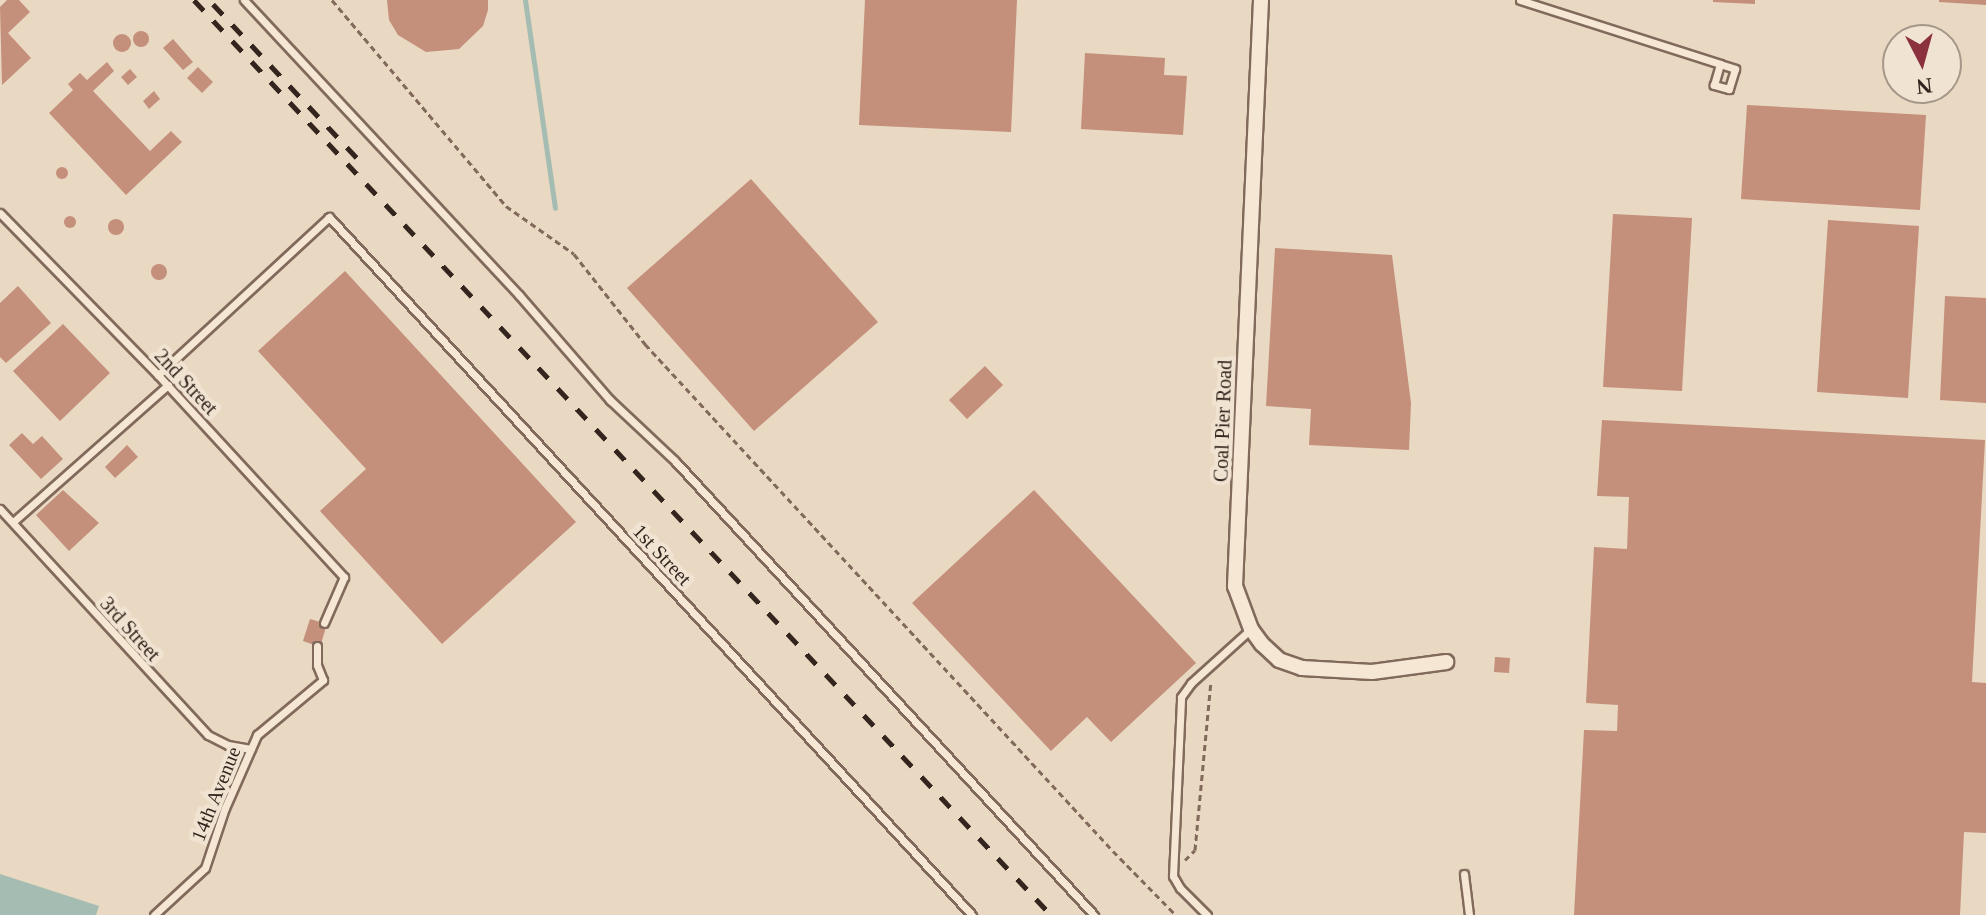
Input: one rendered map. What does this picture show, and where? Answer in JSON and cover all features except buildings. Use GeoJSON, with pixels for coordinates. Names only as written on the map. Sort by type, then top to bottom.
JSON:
{"type":"FeatureCollection","features":[{"type":"Feature","properties":{"kind":"street","name":"Coal Pier Road"},"geometry":{"type":"LineString","coordinates":[[1261,0],[1235,586],[1251,629],[1279,660],[1302,668],[1372,672],[1446,662]]}},
{"type":"Feature","properties":{"kind":"lane"},"geometry":{"type":"LineString","coordinates":[[244,0],[519,295],[610,400],[675,461],[1094,915]]}},
{"type":"Feature","properties":{"kind":"lane"},"geometry":{"type":"LineString","coordinates":[[1520,0],[1720,64]]}},
{"type":"Feature","properties":{"kind":"lane","name":"2nd Street"},"geometry":{"type":"LineString","coordinates":[[0,213],[168,385],[344,577],[324,623]]}},
{"type":"Feature","properties":{"kind":"lane","name":"1st Street"},"geometry":{"type":"LineString","coordinates":[[158,375],[329,217],[972,915]]}},
{"type":"Feature","properties":{"kind":"lane"},"geometry":{"type":"LineString","coordinates":[[13,522],[168,385]]}},
{"type":"Feature","properties":{"kind":"lane","name":"3rd Street"},"geometry":{"type":"LineString","coordinates":[[0,509],[208,735],[228,745],[251,749]]}},
{"type":"Feature","properties":{"kind":"lane"},"geometry":{"type":"LineString","coordinates":[[1207,915],[1180,888],[1173,876],[1181,697],[1191,683],[1251,629]]}},
{"type":"Feature","properties":{"kind":"lane","name":"14th Avenue"},"geometry":{"type":"LineString","coordinates":[[154,915],[205,868],[225,808],[257,735],[323,680],[317,665],[317,646]]}},
{"type":"Feature","properties":{"kind":"lane"},"geometry":{"type":"LineString","coordinates":[[1464,874],[1469,915]]}},
{"type":"Feature","properties":{"kind":"path"},"geometry":{"type":"LineString","coordinates":[[332,0],[506,206],[574,254],[645,344],[1113,851],[1176,915]]}},
{"type":"Feature","properties":{"kind":"path"},"geometry":{"type":"LineString","coordinates":[[1183,872],[1185,858],[1195,850],[1209,684],[1219,674]]}},
{"type":"Feature","properties":{"kind":"shaded area"},"geometry":{"type":"Polygon","coordinates":[[[0,874],[99,906],[96,915],[0,915],[0,874]]]}},
{"type":"Feature","properties":{"kind":"waterway"},"geometry":{"type":"LineString","coordinates":[[525,0],[555,208]]}},
{"type":"Feature","properties":{"kind":"railway"},"geometry":{"type":"LineString","coordinates":[[194,0],[1051,915]]}},
{"type":"Feature","properties":{"kind":"railway"},"geometry":{"type":"LineString","coordinates":[[213,4],[361,162]]}}]}
